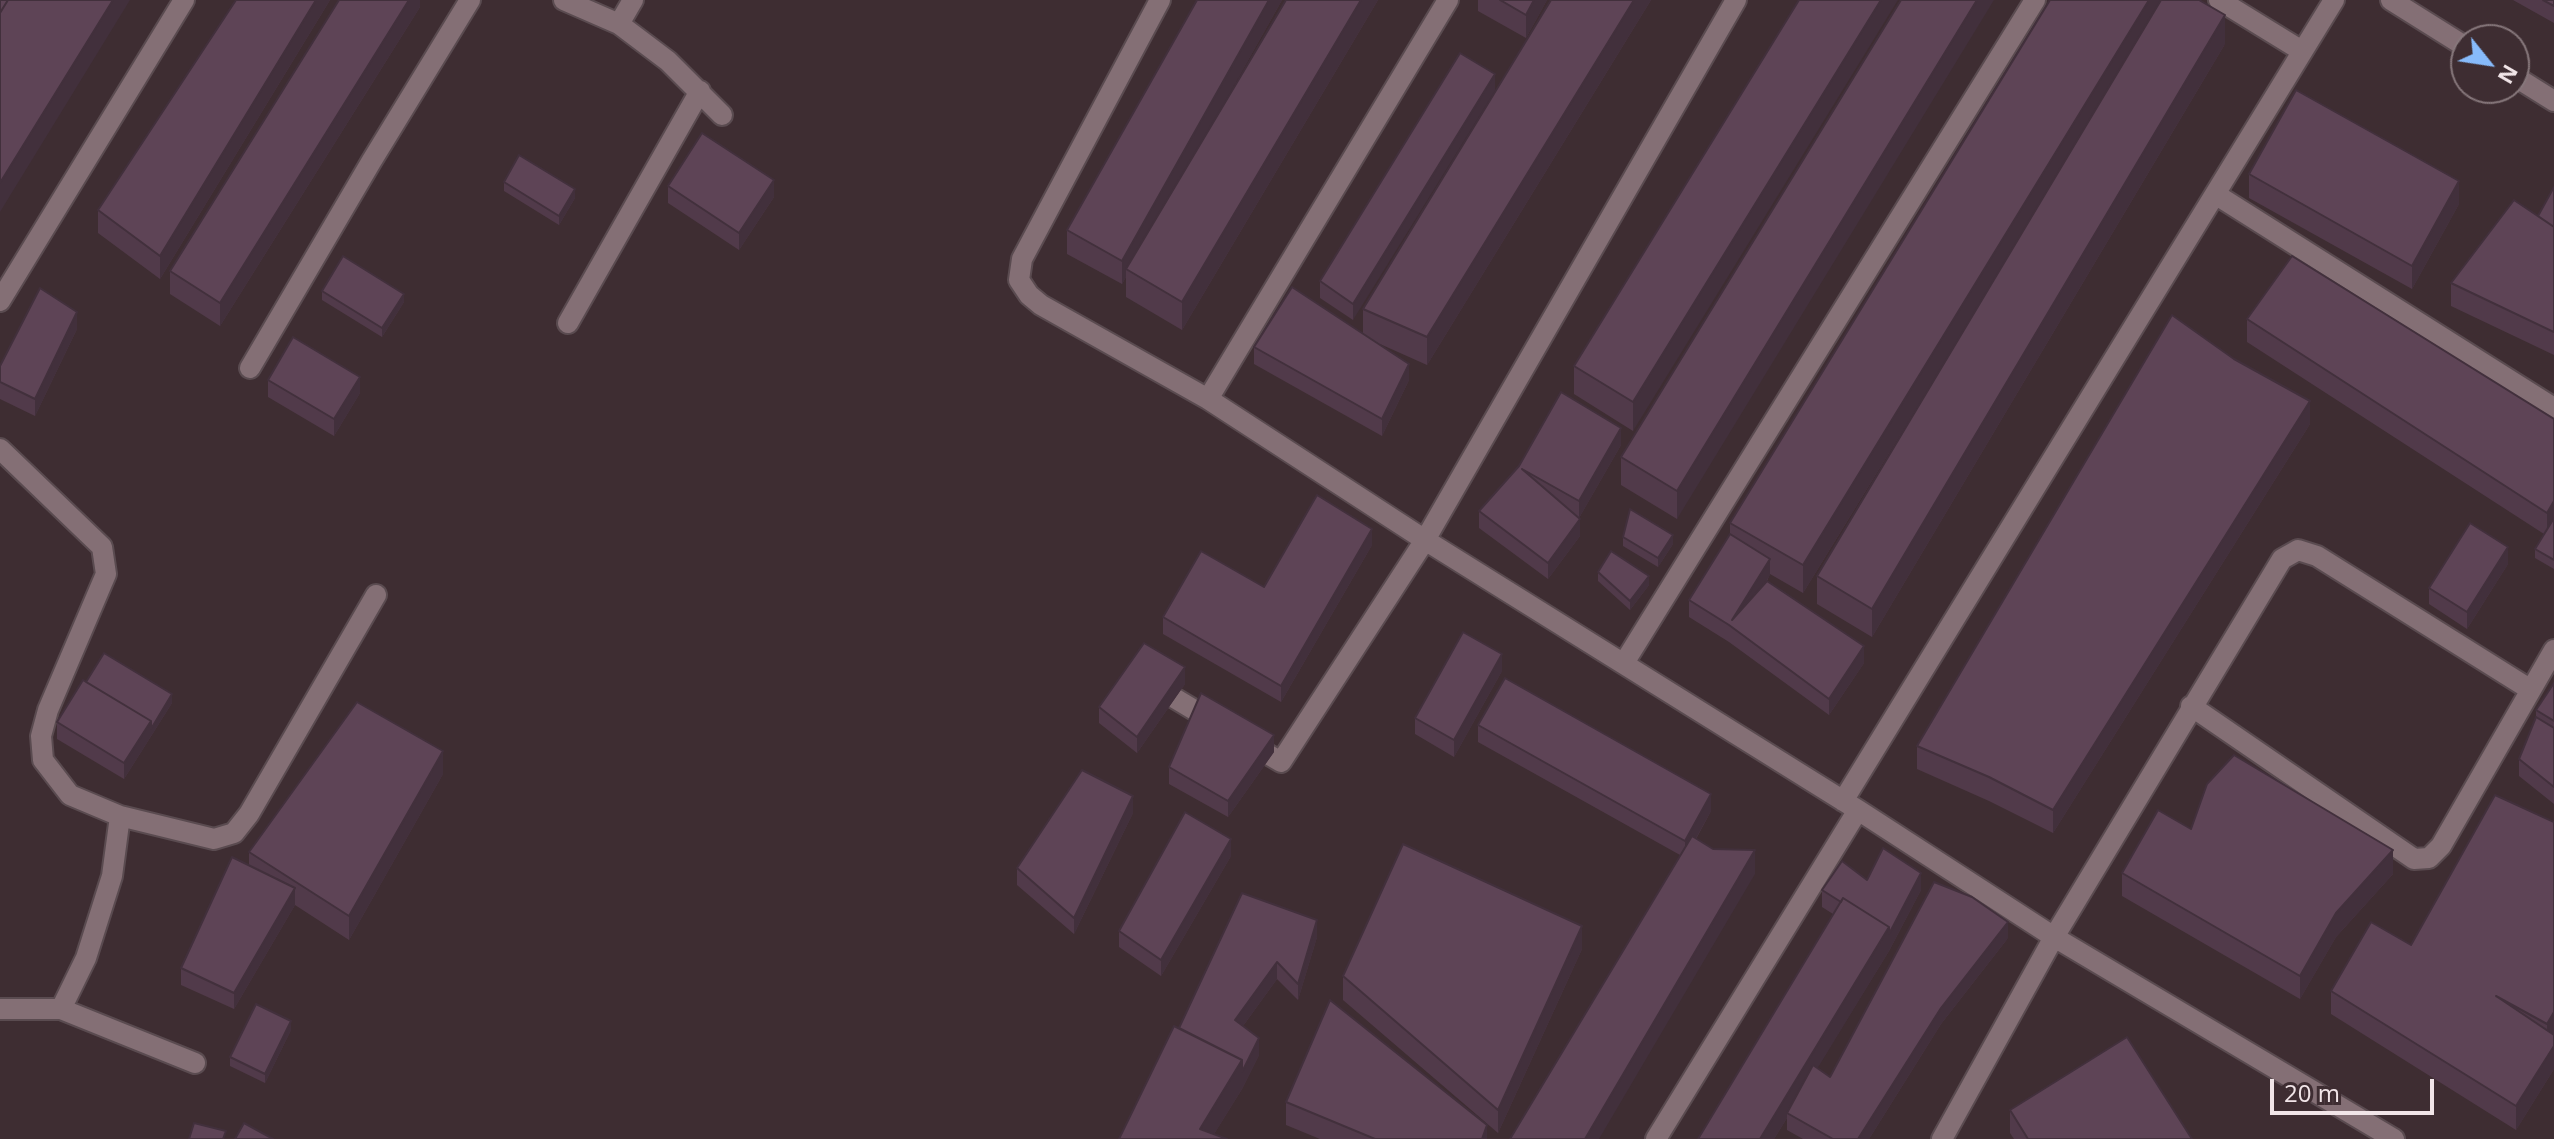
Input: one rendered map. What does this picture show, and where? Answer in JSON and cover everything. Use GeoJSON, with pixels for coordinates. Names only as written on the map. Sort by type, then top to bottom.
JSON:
{"type":"FeatureCollection","features":[{"type":"Feature","properties":{"kind":"street"},"geometry":{"type":"LineString","coordinates":[[0,301],[184,0]]}},
{"type":"Feature","properties":{"kind":"street"},"geometry":{"type":"LineString","coordinates":[[250,368],[470,0]]}},
{"type":"Feature","properties":{"kind":"street"},"geometry":{"type":"LineString","coordinates":[[564,0],[619,24],[668,61],[722,115]]}},
{"type":"Feature","properties":{"kind":"street"},"geometry":{"type":"LineString","coordinates":[[619,24],[633,0]]}},
{"type":"Feature","properties":{"kind":"street"},"geometry":{"type":"LineString","coordinates":[[1160,0],[1022,259],[1019,280],[1029,295],[1041,305],[1208,399],[1425,540],[1851,806],[2054,937],[2394,1139]]}},
{"type":"Feature","properties":{"kind":"street"},"geometry":{"type":"LineString","coordinates":[[1208,399],[1448,0]]}},
{"type":"Feature","properties":{"kind":"street"},"geometry":{"type":"LineString","coordinates":[[1135,675],[1281,762],[1425,540],[1736,0]]}},
{"type":"Feature","properties":{"kind":"street"},"geometry":{"type":"LineString","coordinates":[[1624,663],[2035,0]]}},
{"type":"Feature","properties":{"kind":"street"},"geometry":{"type":"LineString","coordinates":[[2219,0],[2302,51]]}},
{"type":"Feature","properties":{"kind":"street"},"geometry":{"type":"LineString","coordinates":[[1656,1139],[2215,194],[2334,0]]}},
{"type":"Feature","properties":{"kind":"street"},"geometry":{"type":"LineString","coordinates":[[2391,0],[2450,37]]}},
{"type":"Feature","properties":{"kind":"street"},"geometry":{"type":"LineString","coordinates":[[2530,86],[2554,101]]}},
{"type":"Feature","properties":{"kind":"street"},"geometry":{"type":"LineString","coordinates":[[568,323],[700,91]]}},
{"type":"Feature","properties":{"kind":"street"},"geometry":{"type":"LineString","coordinates":[[2215,194],[2554,408]]}},
{"type":"Feature","properties":{"kind":"street"},"geometry":{"type":"LineString","coordinates":[[0,449],[102,547],[106,574],[48,710],[41,736],[43,760],[70,795],[120,816],[214,839],[234,833],[249,814],[376,595]]}},
{"type":"Feature","properties":{"kind":"street"},"geometry":{"type":"LineString","coordinates":[[1942,1139],[2054,937],[2282,559],[2298,550],[2317,556],[2531,690]]}},
{"type":"Feature","properties":{"kind":"street"},"geometry":{"type":"LineString","coordinates":[[2191,706],[2414,859],[2429,858],[2441,846],[2554,650]]}},
{"type":"Feature","properties":{"kind":"street"},"geometry":{"type":"LineString","coordinates":[[61,1009],[86,958],[112,876],[120,816]]}},
{"type":"Feature","properties":{"kind":"street"},"geometry":{"type":"LineString","coordinates":[[0,1009],[61,1009],[195,1063]]}},
{"type":"Feature","properties":{"kind":"building"},"geometry":{"type":"Polygon","coordinates":[[[0,0],[8,0],[0,13],[0,0]]]}},
{"type":"Feature","properties":{"kind":"building"},"geometry":{"type":"Polygon","coordinates":[[[8,0],[113,0],[0,183],[0,13],[8,0]]]}},
{"type":"Feature","properties":{"kind":"building"},"geometry":{"type":"Polygon","coordinates":[[[236,0],[316,0],[160,256],[98,210],[236,0]]]}},
{"type":"Feature","properties":{"kind":"building"},"geometry":{"type":"Polygon","coordinates":[[[339,0],[409,0],[220,303],[170,271],[339,0]]]}},
{"type":"Feature","properties":{"kind":"building"},"geometry":{"type":"Polygon","coordinates":[[[1197,0],[1269,0],[1122,261],[1067,230],[1197,0]]]}},
{"type":"Feature","properties":{"kind":"building"},"geometry":{"type":"Polygon","coordinates":[[[1286,0],[1361,0],[1182,302],[1126,269],[1286,0]]]}},
{"type":"Feature","properties":{"kind":"building"},"geometry":{"type":"Polygon","coordinates":[[[1500,0],[1534,0],[1526,15],[1500,0]]]}},
{"type":"Feature","properties":{"kind":"building"},"geometry":{"type":"Polygon","coordinates":[[[1551,0],[1634,0],[1427,337],[1363,309],[1551,0]]]}},
{"type":"Feature","properties":{"kind":"building"},"geometry":{"type":"Polygon","coordinates":[[[1799,0],[1881,0],[1633,402],[1574,366],[1799,0]]]}},
{"type":"Feature","properties":{"kind":"building"},"geometry":{"type":"Polygon","coordinates":[[[1901,0],[1977,0],[1677,491],[1621,457],[1901,0]]]}},
{"type":"Feature","properties":{"kind":"building"},"geometry":{"type":"Polygon","coordinates":[[[2050,0],[2149,0],[1803,565],[1730,523],[2050,0]]]}},
{"type":"Feature","properties":{"kind":"building"},"geometry":{"type":"Polygon","coordinates":[[[2161,0],[2199,0],[2225,15],[1872,609],[1817,576],[2161,0]]]}},
{"type":"Feature","properties":{"kind":"building"},"geometry":{"type":"Polygon","coordinates":[[[1460,53],[1495,74],[1353,304],[1320,281],[1460,53]]]}},
{"type":"Feature","properties":{"kind":"building"},"geometry":{"type":"Polygon","coordinates":[[[2296,90],[2459,181],[2412,266],[2249,174],[2296,90]]]}},
{"type":"Feature","properties":{"kind":"building"},"geometry":{"type":"Polygon","coordinates":[[[702,133],[774,180],[739,233],[668,186],[702,133]]]}},
{"type":"Feature","properties":{"kind":"building"},"geometry":{"type":"Polygon","coordinates":[[[519,155],[575,189],[559,216],[504,182],[519,155]]]}},
{"type":"Feature","properties":{"kind":"building"},"geometry":{"type":"Polygon","coordinates":[[[2554,187],[2554,227],[2538,216],[2554,187]]]}},
{"type":"Feature","properties":{"kind":"building"},"geometry":{"type":"Polygon","coordinates":[[[2514,200],[2554,227],[2554,332],[2451,283],[2514,200]]]}},
{"type":"Feature","properties":{"kind":"building"},"geometry":{"type":"Polygon","coordinates":[[[343,256],[404,294],[382,328],[322,291],[343,256]]]}},
{"type":"Feature","properties":{"kind":"building"},"geometry":{"type":"Polygon","coordinates":[[[2292,256],[2554,419],[2554,501],[2547,513],[2247,319],[2292,256]]]}},
{"type":"Feature","properties":{"kind":"building"},"geometry":{"type":"Polygon","coordinates":[[[1292,287],[1409,364],[1382,419],[1254,347],[1292,287]]]}},
{"type":"Feature","properties":{"kind":"building"},"geometry":{"type":"Polygon","coordinates":[[[40,288],[77,312],[35,399],[0,382],[0,366],[40,288]]]}},
{"type":"Feature","properties":{"kind":"building"},"geometry":{"type":"Polygon","coordinates":[[[2172,315],[2234,359],[2310,401],[2053,810],[1989,777],[1917,746],[2172,315]]]}},
{"type":"Feature","properties":{"kind":"building"},"geometry":{"type":"Polygon","coordinates":[[[293,337],[360,377],[334,419],[268,380],[293,337]]]}},
{"type":"Feature","properties":{"kind":"building"},"geometry":{"type":"Polygon","coordinates":[[[1561,392],[1621,428],[1579,501],[1522,469],[1580,519],[1548,563],[1479,511],[1519,466],[1561,392]]]}},
{"type":"Feature","properties":{"kind":"building"},"geometry":{"type":"Polygon","coordinates":[[[1317,495],[1372,529],[1281,686],[1163,617],[1201,551],[1264,587],[1317,495]]]}},
{"type":"Feature","properties":{"kind":"building"},"geometry":{"type":"Polygon","coordinates":[[[1630,509],[1673,535],[1658,558],[1623,537],[1630,509]]]}},
{"type":"Feature","properties":{"kind":"building"},"geometry":{"type":"Polygon","coordinates":[[[2554,518],[2554,560],[2535,549],[2554,518]]]}},
{"type":"Feature","properties":{"kind":"building"},"geometry":{"type":"Polygon","coordinates":[[[2470,523],[2508,547],[2467,612],[2429,588],[2470,523]]]}},
{"type":"Feature","properties":{"kind":"building"},"geometry":{"type":"Polygon","coordinates":[[[1730,534],[1770,559],[1732,620],[1767,581],[1864,646],[1829,699],[1729,625],[1689,600],[1730,534]]]}},
{"type":"Feature","properties":{"kind":"building"},"geometry":{"type":"Polygon","coordinates":[[[1611,551],[1649,576],[1630,601],[1598,572],[1611,551]]]}},
{"type":"Feature","properties":{"kind":"building"},"geometry":{"type":"Polygon","coordinates":[[[1463,632],[1502,654],[1454,740],[1415,718],[1463,632]]]}},
{"type":"Feature","properties":{"kind":"building"},"geometry":{"type":"Polygon","coordinates":[[[1144,643],[1185,667],[1137,737],[1099,707],[1144,643]]]}},
{"type":"Feature","properties":{"kind":"building"},"geometry":{"type":"Polygon","coordinates":[[[104,653],[172,694],[151,729],[151,721],[86,682],[104,653]]]}},
{"type":"Feature","properties":{"kind":"building"},"geometry":{"type":"Polygon","coordinates":[[[1505,678],[1711,794],[1685,841],[1478,725],[1505,678]]]}},
{"type":"Feature","properties":{"kind":"building"},"geometry":{"type":"Polygon","coordinates":[[[83,680],[151,721],[124,763],[57,722],[83,680]]]}},
{"type":"Feature","properties":{"kind":"building"},"geometry":{"type":"Polygon","coordinates":[[[2554,683],[2554,721],[2536,710],[2554,683]]]}},
{"type":"Feature","properties":{"kind":"building"},"geometry":{"type":"Polygon","coordinates":[[[1201,693],[1274,735],[1228,801],[1169,767],[1201,693]]]}},
{"type":"Feature","properties":{"kind":"building"},"geometry":{"type":"Polygon","coordinates":[[[357,702],[443,751],[349,916],[249,852],[357,702]]]}},
{"type":"Feature","properties":{"kind":"building"},"geometry":{"type":"Polygon","coordinates":[[[2536,717],[2554,728],[2554,787],[2519,759],[2536,717]]]}},
{"type":"Feature","properties":{"kind":"building"},"geometry":{"type":"Polygon","coordinates":[[[2234,755],[2393,850],[2336,913],[2300,976],[2122,873],[2158,810],[2191,829],[2207,784],[2234,755]]]}},
{"type":"Feature","properties":{"kind":"building"},"geometry":{"type":"Polygon","coordinates":[[[1082,770],[1133,796],[1074,918],[1017,868],[1082,770]]]}},
{"type":"Feature","properties":{"kind":"building"},"geometry":{"type":"Polygon","coordinates":[[[2495,795],[2554,822],[2554,1012],[2547,1024],[2496,996],[2554,1035],[2554,1046],[2516,1106],[2331,991],[2371,922],[2411,945],[2495,795]]]}},
{"type":"Feature","properties":{"kind":"building"},"geometry":{"type":"Polygon","coordinates":[[[1185,812],[1231,839],[1161,960],[1119,931],[1185,812]]]}},
{"type":"Feature","properties":{"kind":"building"},"geometry":{"type":"Polygon","coordinates":[[[1692,836],[1713,849],[1755,850],[1585,1139],[1510,1139],[1692,836]]]}},
{"type":"Feature","properties":{"kind":"building"},"geometry":{"type":"Polygon","coordinates":[[[1403,844],[1582,926],[1498,1110],[1343,976],[1403,844]]]}},
{"type":"Feature","properties":{"kind":"building"},"geometry":{"type":"Polygon","coordinates":[[[1883,848],[1921,873],[1889,934],[1889,927],[1843,898],[1841,902],[1822,890],[1842,861],[1867,880],[1883,848]]]}},
{"type":"Feature","properties":{"kind":"building"},"geometry":{"type":"Polygon","coordinates":[[[232,857],[295,888],[234,993],[181,968],[232,857]]]}},
{"type":"Feature","properties":{"kind":"building"},"geometry":{"type":"Polygon","coordinates":[[[1934,882],[1972,897],[2008,922],[1941,1008],[1858,1139],[1833,1139],[1787,1113],[1813,1065],[1830,1077],[1934,882]]]}},
{"type":"Feature","properties":{"kind":"building"},"geometry":{"type":"Polygon","coordinates":[[[1242,893],[1317,920],[1298,984],[1277,962],[1235,1020],[1259,1038],[1242,1072],[1242,1060],[1179,1028],[1242,893]]]}},
{"type":"Feature","properties":{"kind":"building"},"geometry":{"type":"Polygon","coordinates":[[[1843,898],[1889,927],[1760,1139],[1698,1139],[1843,898]]]}},
{"type":"Feature","properties":{"kind":"building"},"geometry":{"type":"Polygon","coordinates":[[[1330,1000],[1487,1125],[1482,1139],[1375,1139],[1286,1102],[1330,1000]]]}},
{"type":"Feature","properties":{"kind":"building"},"geometry":{"type":"Polygon","coordinates":[[[256,1004],[291,1021],[265,1074],[230,1057],[256,1004]]]}},
{"type":"Feature","properties":{"kind":"building"},"geometry":{"type":"Polygon","coordinates":[[[1174,1026],[1242,1060],[1200,1129],[1227,1139],[1119,1139],[1174,1026]]]}},
{"type":"Feature","properties":{"kind":"building"},"geometry":{"type":"Polygon","coordinates":[[[2127,1037],[2192,1139],[2028,1139],[2010,1110],[2127,1037]]]}},
{"type":"Feature","properties":{"kind":"building"},"geometry":{"type":"Polygon","coordinates":[[[194,1123],[226,1131],[223,1139],[189,1139],[194,1123]]]}},
{"type":"Feature","properties":{"kind":"building"},"geometry":{"type":"Polygon","coordinates":[[[244,1123],[273,1139],[235,1139],[244,1123]]]}}]}
